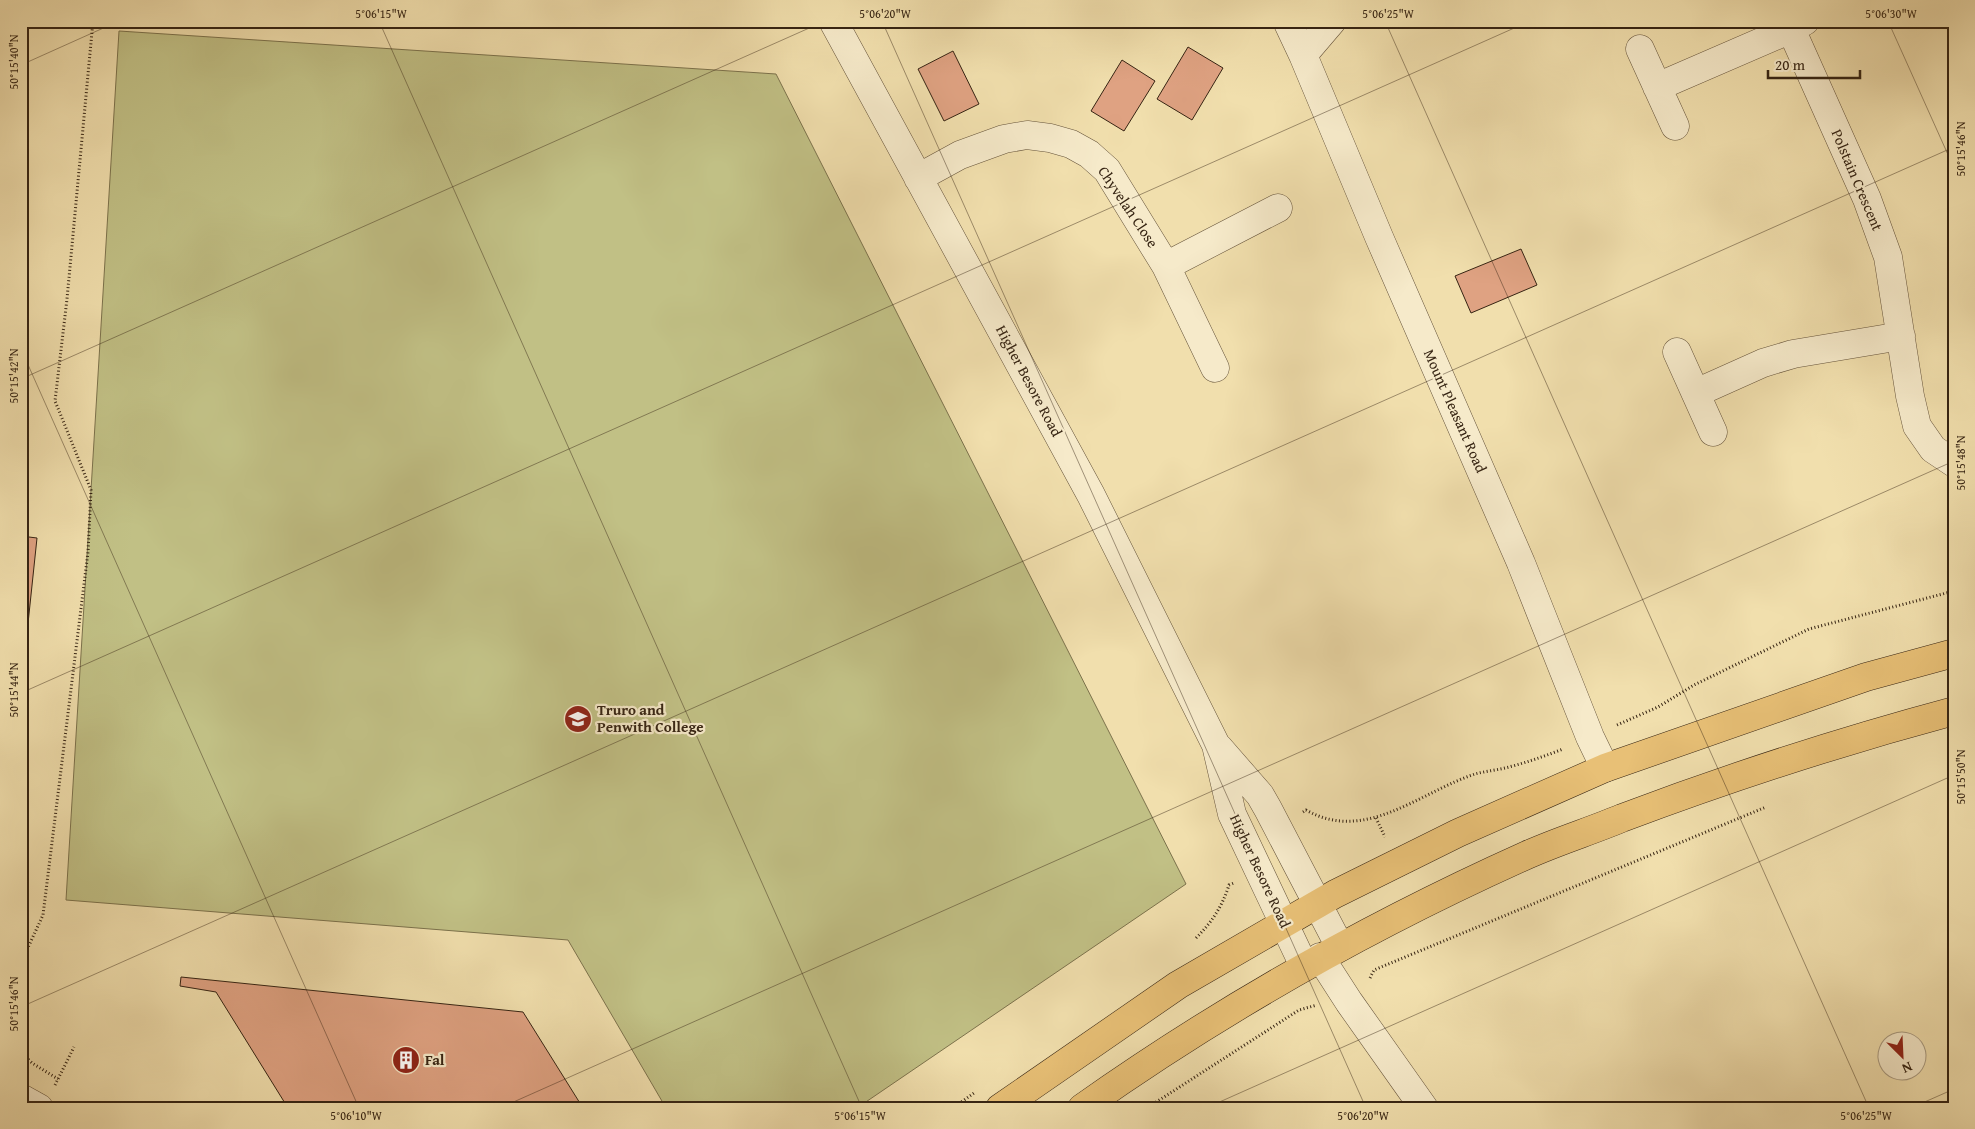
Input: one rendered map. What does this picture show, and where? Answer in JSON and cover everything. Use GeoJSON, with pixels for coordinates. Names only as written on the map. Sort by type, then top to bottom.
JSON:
{"type":"FeatureCollection","features":[{"type":"Feature","properties":{"kind":"highway"},"geometry":{"type":"LineString","coordinates":[[1866,678],[1954,634]]}},
{"type":"Feature","properties":{"kind":"highway"},"geometry":{"type":"LineString","coordinates":[[1000,1108],[1168,992],[1335,894],[1449,837],[1605,768],[1866,678],[1954,653]]}},
{"type":"Feature","properties":{"kind":"highway"},"geometry":{"type":"LineString","coordinates":[[1082,1108],[1194,1031],[1321,957],[1417,907],[1547,847],[1680,796],[1861,736],[1954,711]]}},
{"type":"Feature","properties":{"kind":"street","name":"Higher Besore Road"},"geometry":{"type":"LineString","coordinates":[[834,21],[1091,495],[1216,745],[1232,814],[1284,923],[1321,957]]}},
{"type":"Feature","properties":{"kind":"street","name":"Mount Pleasant Road"},"geometry":{"type":"LineString","coordinates":[[1287,21],[1303,55],[1382,246],[1521,563],[1590,737],[1605,768]]}},
{"type":"Feature","properties":{"kind":"street"},"geometry":{"type":"LineString","coordinates":[[1303,55],[1332,21]]}},
{"type":"Feature","properties":{"kind":"street","name":"Polstain Crescent"},"geometry":{"type":"LineString","coordinates":[[1657,87],[1798,25],[1888,257],[1910,396],[1917,426],[1933,449],[1954,463]]}},
{"type":"Feature","properties":{"kind":"street"},"geometry":{"type":"LineString","coordinates":[[1640,49],[1675,126]]}},
{"type":"Feature","properties":{"kind":"street","name":"Chyvelah Close"},"geometry":{"type":"LineString","coordinates":[[918,178],[960,156],[1004,139],[1027,135],[1050,138],[1071,144],[1089,154],[1107,170],[1166,266],[1216,368]]}},
{"type":"Feature","properties":{"kind":"street"},"geometry":{"type":"LineString","coordinates":[[1166,266],[1278,208]]}},
{"type":"Feature","properties":{"kind":"street"},"geometry":{"type":"LineString","coordinates":[[1696,393],[1763,363],[1786,356],[1828,347],[1901,336]]}},
{"type":"Feature","properties":{"kind":"street"},"geometry":{"type":"LineString","coordinates":[[1677,352],[1714,432]]}},
{"type":"Feature","properties":{"kind":"street","name":"Higher Besore Road"},"geometry":{"type":"LineString","coordinates":[[1216,745],[1260,795],[1317,904],[1321,957]]}},
{"type":"Feature","properties":{"kind":"street"},"geometry":{"type":"LineString","coordinates":[[1321,957],[1349,1002],[1424,1108]]}},
{"type":"Feature","properties":{"kind":"street"},"geometry":{"type":"LineString","coordinates":[[21,1098],[39,1108]]}},
{"type":"Feature","properties":{"kind":"path"},"geometry":{"type":"LineString","coordinates":[[21,958],[25,954],[43,914],[88,552],[91,490],[55,401],[67,299],[93,21]]}},
{"type":"Feature","properties":{"kind":"path"},"geometry":{"type":"LineString","coordinates":[[503,21],[551,27],[616,21]]}},
{"type":"Feature","properties":{"kind":"path"},"geometry":{"type":"LineString","coordinates":[[1147,1108],[1299,1010],[1317,1004],[1331,1013],[1349,1002],[1370,993],[1369,980],[1374,970],[1766,807]]}},
{"type":"Feature","properties":{"kind":"path"},"geometry":{"type":"LineString","coordinates":[[21,1052],[32,1063],[58,1079],[74,1047]]}},
{"type":"Feature","properties":{"kind":"shaded area","name":"Truro and Penwith College"},"geometry":{"type":"Polygon","coordinates":[[[119,31],[776,74],[1186,884],[857,1108],[666,1108],[568,940],[66,900],[119,31]]]}},
{"type":"Feature","properties":{"kind":"building"},"geometry":{"type":"Polygon","coordinates":[[[1188,47],[1223,68],[1192,120],[1157,99],[1188,47]]]}},
{"type":"Feature","properties":{"kind":"building"},"geometry":{"type":"Polygon","coordinates":[[[953,51],[979,104],[944,121],[918,69],[953,51]]]}},
{"type":"Feature","properties":{"kind":"building"},"geometry":{"type":"Polygon","coordinates":[[[1122,60],[1155,81],[1124,131],[1091,111],[1122,60]]]}},
{"type":"Feature","properties":{"kind":"building"},"geometry":{"type":"Polygon","coordinates":[[[1521,249],[1537,285],[1471,313],[1455,276],[1521,249]]]}},
{"type":"Feature","properties":{"kind":"building"},"geometry":{"type":"Polygon","coordinates":[[[21,536],[37,538],[21,690],[21,536]]]}},
{"type":"Feature","properties":{"kind":"building","name":"Fal"},"geometry":{"type":"Polygon","coordinates":[[[181,977],[523,1012],[583,1108],[288,1108],[216,992],[180,986],[181,977]]]}},
{"type":"Feature","properties":{"kind":"place","name":"Truro and Penwith College"},"geometry":{"type":"Point","coordinates":[578,719]}},
{"type":"Feature","properties":{"kind":"place","name":"Fal"},"geometry":{"type":"Point","coordinates":[406,1060]}}]}
